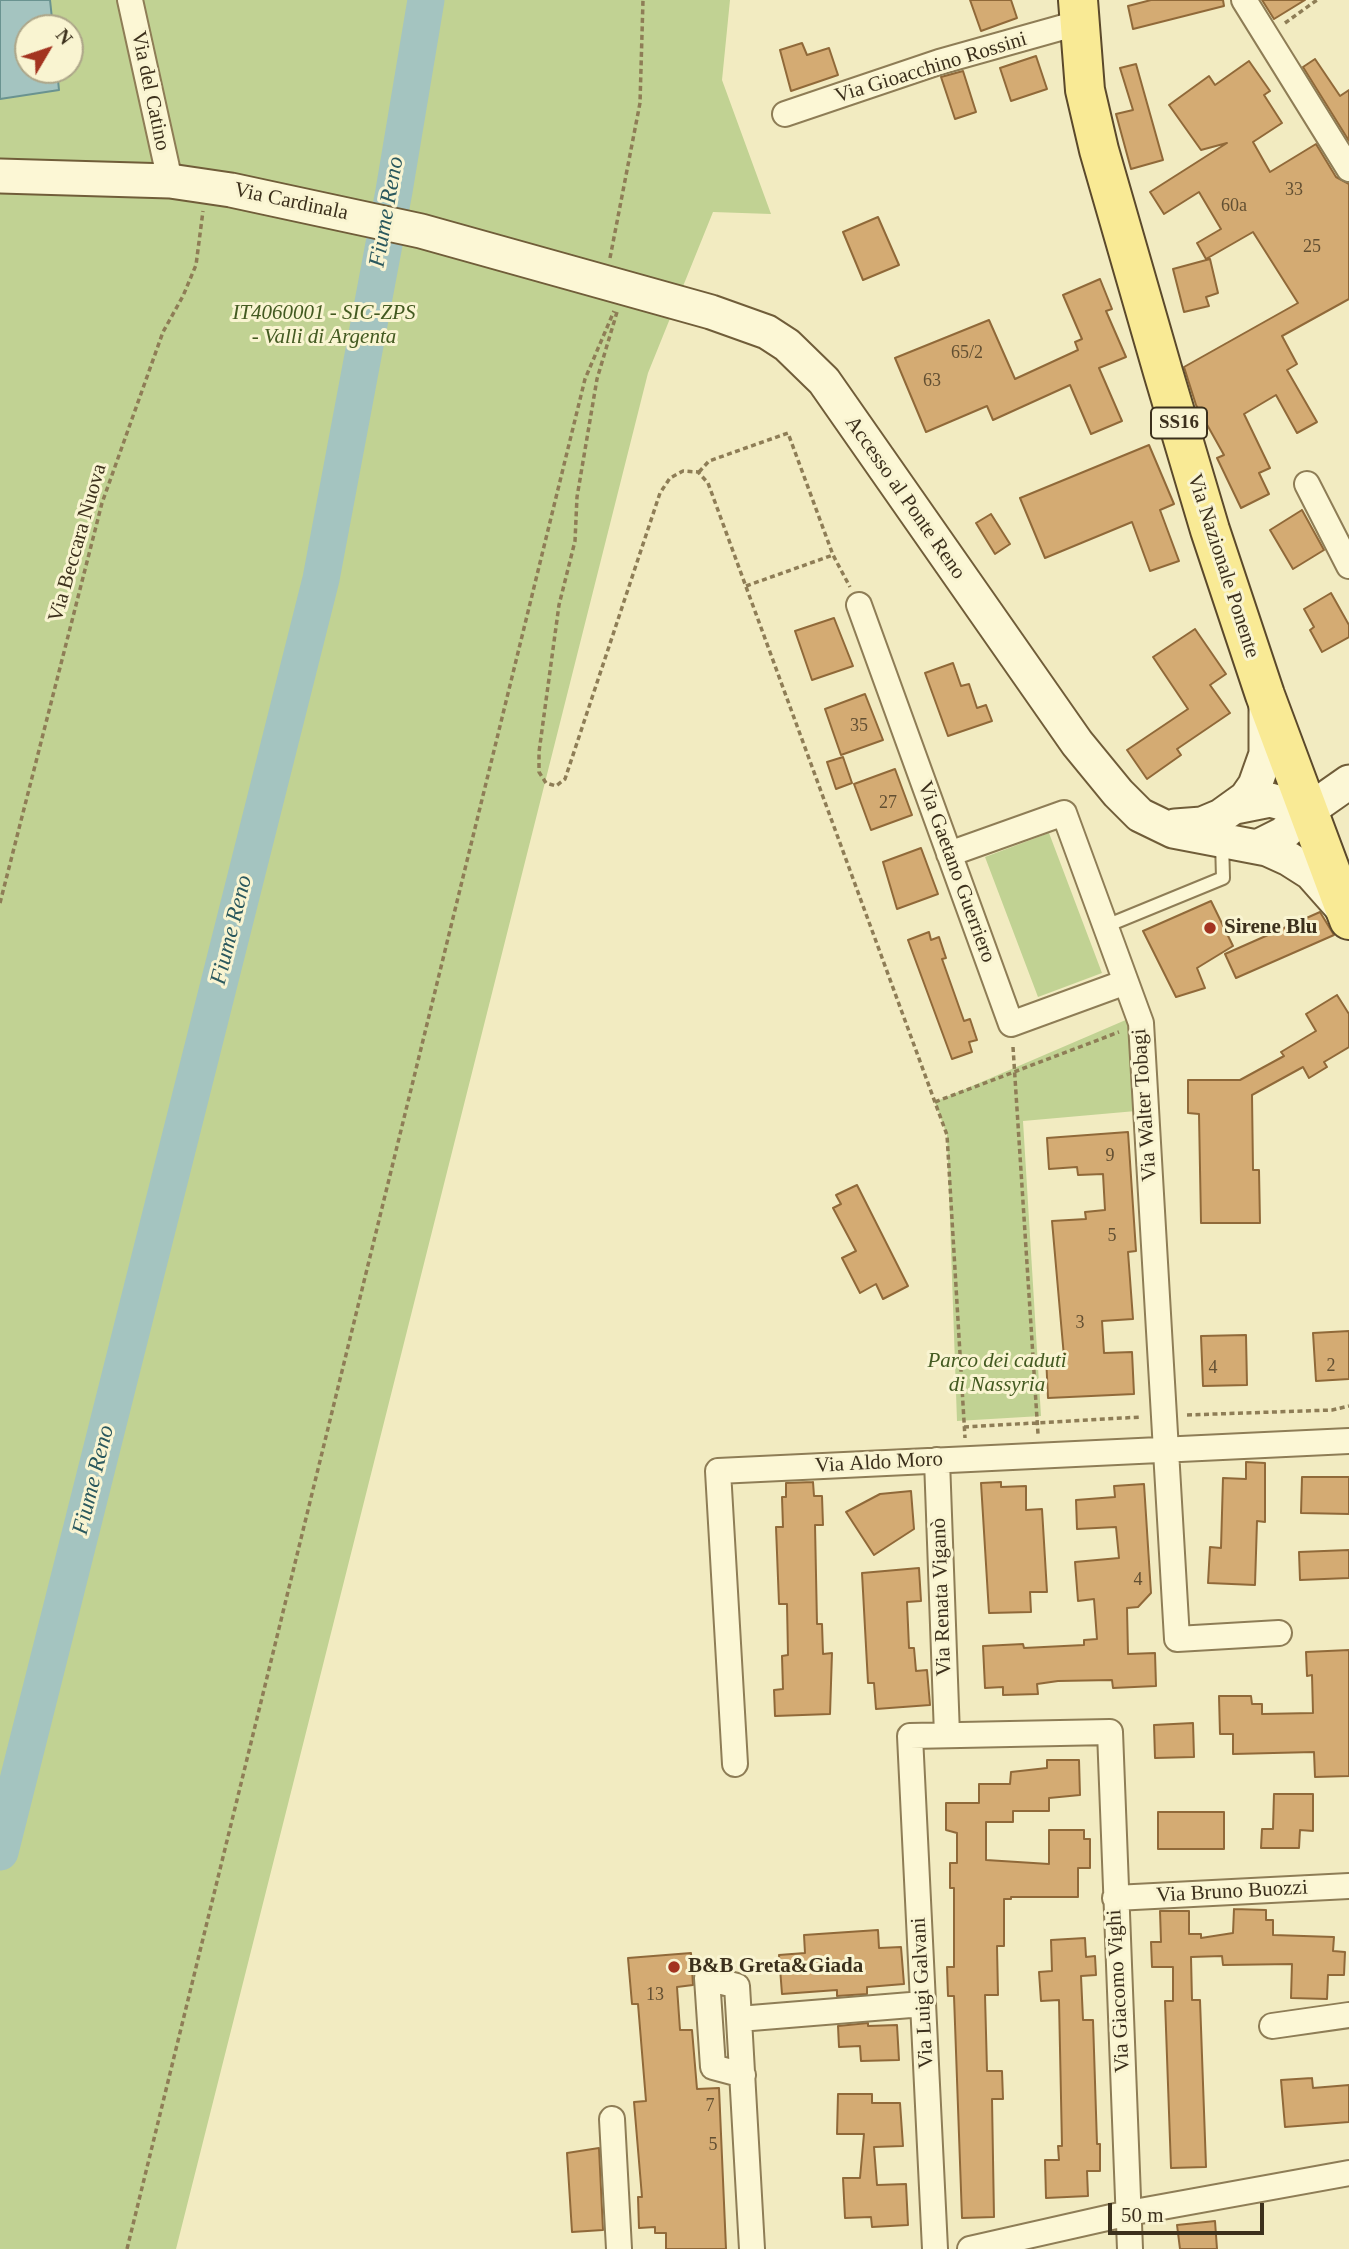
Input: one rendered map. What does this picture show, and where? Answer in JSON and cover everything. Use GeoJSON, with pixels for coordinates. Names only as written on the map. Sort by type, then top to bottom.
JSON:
{"type":"FeatureCollection","features":[{"type":"Feature","properties":{"kind":"main road","name":"Via Nazionale Ponente"},"geometry":{"type":"LineString","coordinates":[[1078,12],[1085,90],[1099,150],[1206,516],[1265,695],[1348,918]]}},
{"type":"Feature","properties":{"kind":"main road","name":"Via Cardinala"},"geometry":{"type":"LineString","coordinates":[[0,176],[170,181],[218,194],[421,231],[600,283]]}},
{"type":"Feature","properties":{"kind":"main road","name":"Accesso al Ponte Reno"},"geometry":{"type":"LineString","coordinates":[[600,283],[739,321],[767,332],[806,361],[824,381],[1077,743],[1118,793],[1140,815],[1162,826],[1257,848],[1289,859],[1311,873],[1348,918]]}},
{"type":"Feature","properties":{"kind":"main road"},"geometry":{"type":"LineString","coordinates":[[1235,807],[1255,785],[1266,754],[1265,695]]}},
{"type":"Feature","properties":{"kind":"main road"},"geometry":{"type":"LineString","coordinates":[[1257,848],[1283,834],[1309,810],[1349,782]]}},
{"type":"Feature","properties":{"kind":"main road"},"geometry":{"type":"LineString","coordinates":[[1162,826],[1202,824],[1235,807],[1269,800],[1309,810]]}},
{"type":"Feature","properties":{"kind":"street","name":"Via del Catino"},"geometry":{"type":"LineString","coordinates":[[130,0],[170,181]]}},
{"type":"Feature","properties":{"kind":"street"},"geometry":{"type":"LineString","coordinates":[[1244,0],[1349,169]]}},
{"type":"Feature","properties":{"kind":"street","name":"Via Gioacchino Rossini"},"geometry":{"type":"LineString","coordinates":[[785,114],[1078,12]]}},
{"type":"Feature","properties":{"kind":"street"},"geometry":{"type":"LineString","coordinates":[[1307,484],[1349,566]]}},
{"type":"Feature","properties":{"kind":"street","name":"Via Gaetano Guerriero"},"geometry":{"type":"LineString","coordinates":[[859,605],[1011,1024]]}},
{"type":"Feature","properties":{"kind":"street","name":"Via Walter Tobagi"},"geometry":{"type":"LineString","coordinates":[[949,854],[1064,813],[1141,1023],[1168,1448],[1177,1639],[1279,1633]]}},
{"type":"Feature","properties":{"kind":"street"},"geometry":{"type":"LineString","coordinates":[[1011,1024],[1126,982]]}},
{"type":"Feature","properties":{"kind":"street","name":"Via Aldo Moro"},"geometry":{"type":"LineString","coordinates":[[736,1764],[718,1471],[1344,1438]]}},
{"type":"Feature","properties":{"kind":"street","name":"Via Renata Viganò"},"geometry":{"type":"LineString","coordinates":[[937,1460],[947,1735]]}},
{"type":"Feature","properties":{"kind":"street","name":"Via Giacomo Vighi"},"geometry":{"type":"LineString","coordinates":[[947,1735],[1110,1732],[1130,2249]]}},
{"type":"Feature","properties":{"kind":"street","name":"Via Luigi Galvani"},"geometry":{"type":"LineString","coordinates":[[935,2249],[910,1736],[947,1735]]}},
{"type":"Feature","properties":{"kind":"street","name":"Via Bruno Buozzi"},"geometry":{"type":"LineString","coordinates":[[1115,1898],[1349,1886]]}},
{"type":"Feature","properties":{"kind":"street"},"geometry":{"type":"LineString","coordinates":[[743,2075],[713,2067],[708,1978],[737,1986],[743,2075],[752,2249]]}},
{"type":"Feature","properties":{"kind":"street"},"geometry":{"type":"LineString","coordinates":[[739,2019],[923,2004]]}},
{"type":"Feature","properties":{"kind":"street"},"geometry":{"type":"LineString","coordinates":[[1272,2026],[1349,2015]]}},
{"type":"Feature","properties":{"kind":"street"},"geometry":{"type":"LineString","coordinates":[[611,2119],[620,2249]]}},
{"type":"Feature","properties":{"kind":"street"},"geometry":{"type":"LineString","coordinates":[[970,2249],[1129,2213],[1349,2173]]}},
{"type":"Feature","properties":{"kind":"lane"},"geometry":{"type":"LineString","coordinates":[[1106,926],[1223,878],[1222,841]]}},
{"type":"Feature","properties":{"kind":"path"},"geometry":{"type":"LineString","coordinates":[[127,2249],[585,379],[600,283],[640,103],[643,0]]}},
{"type":"Feature","properties":{"kind":"path","name":"Via Beccara Nuova"},"geometry":{"type":"LineString","coordinates":[[0,903],[102,503],[163,332],[184,296],[218,194]]}},
{"type":"Feature","properties":{"kind":"path"},"geometry":{"type":"LineString","coordinates":[[600,283],[610,343],[597,379],[577,497],[575,541],[559,605],[539,752],[539,772],[546,783],[556,786],[565,779],[660,493],[670,478],[683,471],[698,472],[708,483],[947,1135],[966,1458]]}},
{"type":"Feature","properties":{"kind":"path"},"geometry":{"type":"LineString","coordinates":[[698,472],[709,461],[788,433],[833,555],[859,605]]}},
{"type":"Feature","properties":{"kind":"path"},"geometry":{"type":"LineString","coordinates":[[746,586],[833,555]]}},
{"type":"Feature","properties":{"kind":"path"},"geometry":{"type":"LineString","coordinates":[[935,1102],[1141,1023]]}},
{"type":"Feature","properties":{"kind":"path"},"geometry":{"type":"LineString","coordinates":[[1011,1024],[1040,1455]]}},
{"type":"Feature","properties":{"kind":"green space","name":"IT4060001 - SIC-ZPS - Valli di Argenta"},"geometry":{"type":"Polygon","coordinates":[[[0,0],[730,0],[722,80],[771,214],[713,212],[648,373],[176,2249],[0,2249],[0,0]]]}},
{"type":"Feature","properties":{"kind":"green space"},"geometry":{"type":"Polygon","coordinates":[[[1049,833],[1102,973],[1038,997],[985,857],[1049,833]]]}},
{"type":"Feature","properties":{"kind":"green space","name":"Parco dei caduti di Nassyria"},"geometry":{"type":"Polygon","coordinates":[[[1128,1019],[1136,1111],[1023,1121],[1041,1416],[957,1421],[947,1135],[935,1102],[1128,1019]]]}},
{"type":"Feature","properties":{"kind":"water"},"geometry":{"type":"Polygon","coordinates":[[[0,0],[50,0],[52,14],[14,14],[14,84],[58,84],[59,90],[0,99],[0,0]]]}},
{"type":"Feature","properties":{"kind":"building"},"geometry":{"type":"Polygon","coordinates":[[[970,0],[1011,0],[1017,18],[981,31],[970,0]]]}},
{"type":"Feature","properties":{"kind":"building"},"geometry":{"type":"Polygon","coordinates":[[[1151,0],[1223,0],[1224,6],[1133,29],[1128,6],[1151,0]]]}},
{"type":"Feature","properties":{"kind":"building"},"geometry":{"type":"Polygon","coordinates":[[[1262,0],[1305,0],[1274,19],[1262,0]]]}},
{"type":"Feature","properties":{"kind":"building"},"geometry":{"type":"Polygon","coordinates":[[[802,43],[807,55],[829,48],[838,75],[791,91],[780,50],[802,43]]]}},
{"type":"Feature","properties":{"kind":"building"},"geometry":{"type":"Polygon","coordinates":[[[1036,56],[1047,89],[1011,101],[1000,68],[1036,56]]]}},
{"type":"Feature","properties":{"kind":"building"},"geometry":{"type":"Polygon","coordinates":[[[1315,59],[1340,96],[1349,90],[1349,141],[1303,67],[1315,59]]]}},
{"type":"Feature","properties":{"kind":"building"},"geometry":{"type":"Polygon","coordinates":[[[1249,61],[1270,91],[1264,95],[1282,123],[1253,142],[1270,172],[1316,144],[1336,177],[1349,184],[1349,299],[1282,336],[1297,364],[1287,370],[1317,422],[1297,433],[1276,395],[1244,414],[1270,468],[1259,473],[1269,494],[1241,508],[1217,458],[1224,455],[1196,405],[1184,367],[1298,303],[1253,232],[1206,259],[1197,243],[1221,229],[1199,192],[1164,214],[1150,192],[1227,143],[1201,150],[1169,105],[1209,76],[1215,85],[1249,61]]]}},
{"type":"Feature","properties":{"kind":"building"},"geometry":{"type":"Polygon","coordinates":[[[1136,64],[1163,160],[1131,169],[1116,114],[1133,110],[1120,68],[1136,64]]]}},
{"type":"Feature","properties":{"kind":"building"},"geometry":{"type":"Polygon","coordinates":[[[963,71],[976,112],[955,119],[941,77],[963,71]]]}},
{"type":"Feature","properties":{"kind":"building"},"geometry":{"type":"Polygon","coordinates":[[[878,217],[899,265],[863,280],[843,232],[878,217]]]}},
{"type":"Feature","properties":{"kind":"building"},"geometry":{"type":"Polygon","coordinates":[[[1210,259],[1218,293],[1206,297],[1209,306],[1184,312],[1173,269],[1210,259]]]}},
{"type":"Feature","properties":{"kind":"building"},"geometry":{"type":"Polygon","coordinates":[[[1100,279],[1112,309],[1106,311],[1126,357],[1099,368],[1122,421],[1091,434],[1070,385],[993,420],[987,406],[926,432],[895,358],[989,320],[1015,379],[1078,350],[1075,342],[1082,339],[1063,295],[1100,279]]]}},
{"type":"Feature","properties":{"kind":"building"},"geometry":{"type":"Polygon","coordinates":[[[1149,445],[1174,504],[1160,510],[1179,561],[1150,571],[1132,522],[1045,558],[1020,498],[1149,445]]]}},
{"type":"Feature","properties":{"kind":"building"},"geometry":{"type":"Polygon","coordinates":[[[1302,510],[1324,550],[1293,569],[1270,530],[1302,510]]]}},
{"type":"Feature","properties":{"kind":"building"},"geometry":{"type":"Polygon","coordinates":[[[991,514],[1010,544],[995,554],[976,523],[991,514]]]}},
{"type":"Feature","properties":{"kind":"building"},"geometry":{"type":"Polygon","coordinates":[[[1331,593],[1349,625],[1349,637],[1322,652],[1310,630],[1314,627],[1304,609],[1331,593]]]}},
{"type":"Feature","properties":{"kind":"building"},"geometry":{"type":"Polygon","coordinates":[[[834,618],[853,666],[812,680],[795,631],[834,618]]]}},
{"type":"Feature","properties":{"kind":"building"},"geometry":{"type":"Polygon","coordinates":[[[1195,629],[1226,674],[1210,685],[1230,713],[1177,749],[1181,755],[1147,779],[1127,750],[1188,709],[1153,657],[1195,629]]]}},
{"type":"Feature","properties":{"kind":"building"},"geometry":{"type":"Polygon","coordinates":[[[953,663],[961,686],[969,684],[977,708],[986,705],[992,721],[948,736],[925,673],[953,663]]]}},
{"type":"Feature","properties":{"kind":"building"},"geometry":{"type":"Polygon","coordinates":[[[865,694],[883,740],[841,755],[825,709],[865,694]]]}},
{"type":"Feature","properties":{"kind":"building"},"geometry":{"type":"Polygon","coordinates":[[[843,757],[852,783],[836,789],[827,762],[843,757]]]}},
{"type":"Feature","properties":{"kind":"building"},"geometry":{"type":"Polygon","coordinates":[[[895,769],[912,815],[871,830],[854,784],[895,769]]]}},
{"type":"Feature","properties":{"kind":"building"},"geometry":{"type":"Polygon","coordinates":[[[921,848],[938,894],[897,909],[883,862],[921,848]]]}},
{"type":"Feature","properties":{"kind":"building"},"geometry":{"type":"Polygon","coordinates":[[[1211,901],[1233,946],[1197,968],[1205,988],[1176,997],[1143,931],[1211,901]]]}},
{"type":"Feature","properties":{"kind":"building"},"geometry":{"type":"Polygon","coordinates":[[[1320,912],[1334,935],[1236,978],[1225,954],[1320,912]]]}},
{"type":"Feature","properties":{"kind":"building"},"geometry":{"type":"Polygon","coordinates":[[[929,932],[931,940],[939,937],[946,958],[942,959],[964,1021],[970,1019],[977,1040],[969,1042],[972,1052],[952,1059],[908,940],[929,932]]]}},
{"type":"Feature","properties":{"kind":"building"},"geometry":{"type":"Polygon","coordinates":[[[1337,995],[1349,1014],[1349,1047],[1324,1062],[1327,1067],[1309,1078],[1303,1067],[1252,1095],[1253,1170],[1259,1170],[1260,1223],[1201,1223],[1199,1114],[1188,1113],[1188,1080],[1240,1080],[1284,1056],[1281,1052],[1316,1031],[1306,1014],[1337,995]]]}},
{"type":"Feature","properties":{"kind":"building"},"geometry":{"type":"Polygon","coordinates":[[[1128,1132],[1136,1251],[1128,1252],[1133,1319],[1102,1321],[1104,1353],[1132,1352],[1134,1394],[1048,1398],[1046,1356],[1064,1357],[1052,1221],[1086,1219],[1085,1212],[1105,1210],[1103,1174],[1078,1175],[1077,1167],[1049,1169],[1047,1138],[1128,1132]]]}},
{"type":"Feature","properties":{"kind":"building"},"geometry":{"type":"Polygon","coordinates":[[[857,1185],[908,1286],[883,1299],[876,1284],[860,1293],[842,1258],[856,1251],[833,1208],[841,1204],[836,1195],[857,1185]]]}},
{"type":"Feature","properties":{"kind":"building"},"geometry":{"type":"Polygon","coordinates":[[[1349,1331],[1349,1379],[1316,1381],[1313,1333],[1349,1331]]]}},
{"type":"Feature","properties":{"kind":"building"},"geometry":{"type":"Polygon","coordinates":[[[1246,1335],[1247,1385],[1203,1386],[1201,1336],[1246,1335]]]}},
{"type":"Feature","properties":{"kind":"building"},"geometry":{"type":"Polygon","coordinates":[[[1246,1462],[1265,1463],[1265,1522],[1257,1521],[1255,1585],[1208,1583],[1210,1547],[1221,1548],[1223,1478],[1246,1479],[1246,1462]]]}},
{"type":"Feature","properties":{"kind":"building"},"geometry":{"type":"Polygon","coordinates":[[[1302,1477],[1349,1477],[1349,1514],[1301,1513],[1302,1477]]]}},
{"type":"Feature","properties":{"kind":"building"},"geometry":{"type":"Polygon","coordinates":[[[813,1482],[814,1496],[822,1496],[823,1525],[815,1525],[817,1624],[822,1624],[823,1654],[832,1653],[830,1714],[775,1716],[774,1690],[783,1689],[782,1656],[788,1655],[787,1604],[779,1604],[776,1527],[783,1527],[782,1497],[786,1497],[786,1483],[813,1482]]]}},
{"type":"Feature","properties":{"kind":"building"},"geometry":{"type":"Polygon","coordinates":[[[1001,1482],[1001,1487],[1026,1486],[1026,1510],[1042,1509],[1047,1592],[1030,1592],[1031,1612],[989,1613],[981,1483],[1001,1482]]]}},
{"type":"Feature","properties":{"kind":"building"},"geometry":{"type":"Polygon","coordinates":[[[1144,1484],[1151,1593],[1138,1607],[1127,1608],[1128,1654],[1155,1653],[1156,1686],[1113,1688],[1112,1680],[1058,1681],[1037,1684],[1038,1694],[1003,1695],[1003,1687],[985,1688],[983,1646],[1023,1644],[1024,1648],[1084,1645],[1084,1640],[1097,1639],[1094,1599],[1078,1601],[1075,1562],[1119,1558],[1116,1527],[1077,1529],[1076,1500],[1115,1497],[1114,1486],[1144,1484]]]}},
{"type":"Feature","properties":{"kind":"building"},"geometry":{"type":"Polygon","coordinates":[[[911,1491],[914,1529],[874,1555],[846,1512],[880,1494],[911,1491]]]}},
{"type":"Feature","properties":{"kind":"building"},"geometry":{"type":"Polygon","coordinates":[[[1349,1550],[1349,1578],[1300,1580],[1299,1552],[1349,1550]]]}},
{"type":"Feature","properties":{"kind":"building"},"geometry":{"type":"Polygon","coordinates":[[[919,1568],[921,1601],[907,1602],[909,1648],[914,1648],[916,1671],[927,1670],[930,1705],[876,1709],[874,1683],[868,1683],[862,1573],[919,1568]]]}},
{"type":"Feature","properties":{"kind":"building"},"geometry":{"type":"Polygon","coordinates":[[[1349,1650],[1349,1776],[1315,1777],[1314,1752],[1233,1754],[1233,1734],[1220,1734],[1219,1696],[1251,1696],[1252,1704],[1262,1704],[1262,1714],[1313,1713],[1312,1675],[1307,1676],[1306,1652],[1349,1650]]]}},
{"type":"Feature","properties":{"kind":"building"},"geometry":{"type":"Polygon","coordinates":[[[1193,1723],[1194,1757],[1155,1758],[1154,1725],[1193,1723]]]}},
{"type":"Feature","properties":{"kind":"building"},"geometry":{"type":"Polygon","coordinates":[[[1047,1760],[1079,1760],[1080,1795],[1049,1798],[1049,1811],[1013,1811],[1013,1822],[986,1822],[986,1860],[1049,1864],[1049,1830],[1084,1830],[1084,1839],[1090,1839],[1090,1868],[1078,1868],[1078,1897],[1004,1899],[1004,1946],[997,1946],[998,1995],[985,1995],[987,2071],[1002,2071],[1003,2099],[992,2099],[994,2217],[962,2218],[954,1996],[948,1996],[947,1967],[954,1967],[954,1888],[950,1888],[950,1863],[957,1863],[957,1833],[946,1830],[946,1803],[979,1803],[979,1784],[1010,1784],[1011,1772],[1047,1768],[1047,1760]]]}},
{"type":"Feature","properties":{"kind":"building"},"geometry":{"type":"Polygon","coordinates":[[[1274,1794],[1313,1794],[1313,1831],[1300,1830],[1299,1848],[1261,1848],[1262,1829],[1273,1829],[1274,1794]]]}},
{"type":"Feature","properties":{"kind":"building"},"geometry":{"type":"Polygon","coordinates":[[[1158,1812],[1224,1812],[1224,1849],[1158,1849],[1158,1812]]]}},
{"type":"Feature","properties":{"kind":"building"},"geometry":{"type":"Polygon","coordinates":[[[1234,1909],[1266,1910],[1266,1920],[1273,1920],[1273,1935],[1334,1937],[1333,1951],[1345,1952],[1344,1975],[1328,1975],[1327,1999],[1291,1998],[1292,1964],[1223,1965],[1222,1956],[1191,1957],[1192,2000],[1200,2000],[1206,2167],[1171,2168],[1165,2001],[1173,2001],[1173,1967],[1152,1967],[1151,1942],[1161,1942],[1160,1911],[1189,1911],[1189,1934],[1201,1934],[1201,1938],[1233,1933],[1234,1909]]]}},
{"type":"Feature","properties":{"kind":"building"},"geometry":{"type":"Polygon","coordinates":[[[878,1930],[879,1948],[901,1947],[904,1984],[867,1987],[867,1994],[837,1996],[837,1990],[782,1994],[779,1955],[805,1953],[804,1935],[878,1930]]]}},
{"type":"Feature","properties":{"kind":"building"},"geometry":{"type":"Polygon","coordinates":[[[1085,1938],[1086,1957],[1095,1956],[1096,1975],[1081,1976],[1083,2020],[1093,2020],[1100,2171],[1087,2171],[1088,2196],[1046,2198],[1045,2160],[1059,2160],[1058,2146],[1062,2146],[1059,2000],[1041,2001],[1039,1972],[1052,1971],[1051,1940],[1085,1938]]]}},
{"type":"Feature","properties":{"kind":"building"},"geometry":{"type":"Polygon","coordinates":[[[691,1953],[693,1985],[677,1987],[680,2030],[692,2030],[697,2089],[719,2088],[726,2249],[666,2249],[666,2233],[655,2233],[655,2227],[639,2228],[638,2197],[642,2197],[634,2102],[646,2101],[638,2004],[632,2004],[628,1958],[691,1953]]]}},
{"type":"Feature","properties":{"kind":"building"},"geometry":{"type":"Polygon","coordinates":[[[868,2023],[868,2026],[897,2025],[899,2060],[861,2061],[860,2046],[839,2047],[838,2026],[868,2023]]]}},
{"type":"Feature","properties":{"kind":"building"},"geometry":{"type":"Polygon","coordinates":[[[1312,2078],[1313,2088],[1349,2085],[1349,2122],[1285,2127],[1281,2080],[1312,2078]]]}},
{"type":"Feature","properties":{"kind":"building"},"geometry":{"type":"Polygon","coordinates":[[[838,2094],[872,2094],[872,2103],[900,2103],[903,2146],[874,2147],[877,2185],[906,2184],[908,2225],[872,2227],[871,2217],[845,2218],[843,2178],[860,2178],[864,2134],[837,2134],[838,2094]]]}},
{"type":"Feature","properties":{"kind":"building"},"geometry":{"type":"Polygon","coordinates":[[[599,2148],[603,2230],[572,2232],[567,2153],[599,2148]]]}},
{"type":"Feature","properties":{"kind":"building"},"geometry":{"type":"Polygon","coordinates":[[[1215,2221],[1217,2249],[1180,2249],[1177,2225],[1215,2221]]]}},
{"type":"Feature","properties":{"kind":"waterway","name":"Fiume Reno"},"geometry":{"type":"LineString","coordinates":[[0,1852],[321,579],[394,191],[426,0]]}},
{"type":"Feature","properties":{"kind":"place","name":"Sirene Blu"},"geometry":{"type":"Point","coordinates":[1210,928]}},
{"type":"Feature","properties":{"kind":"place","name":"B&B Greta&Giada"},"geometry":{"type":"Point","coordinates":[674,1967]}}]}
